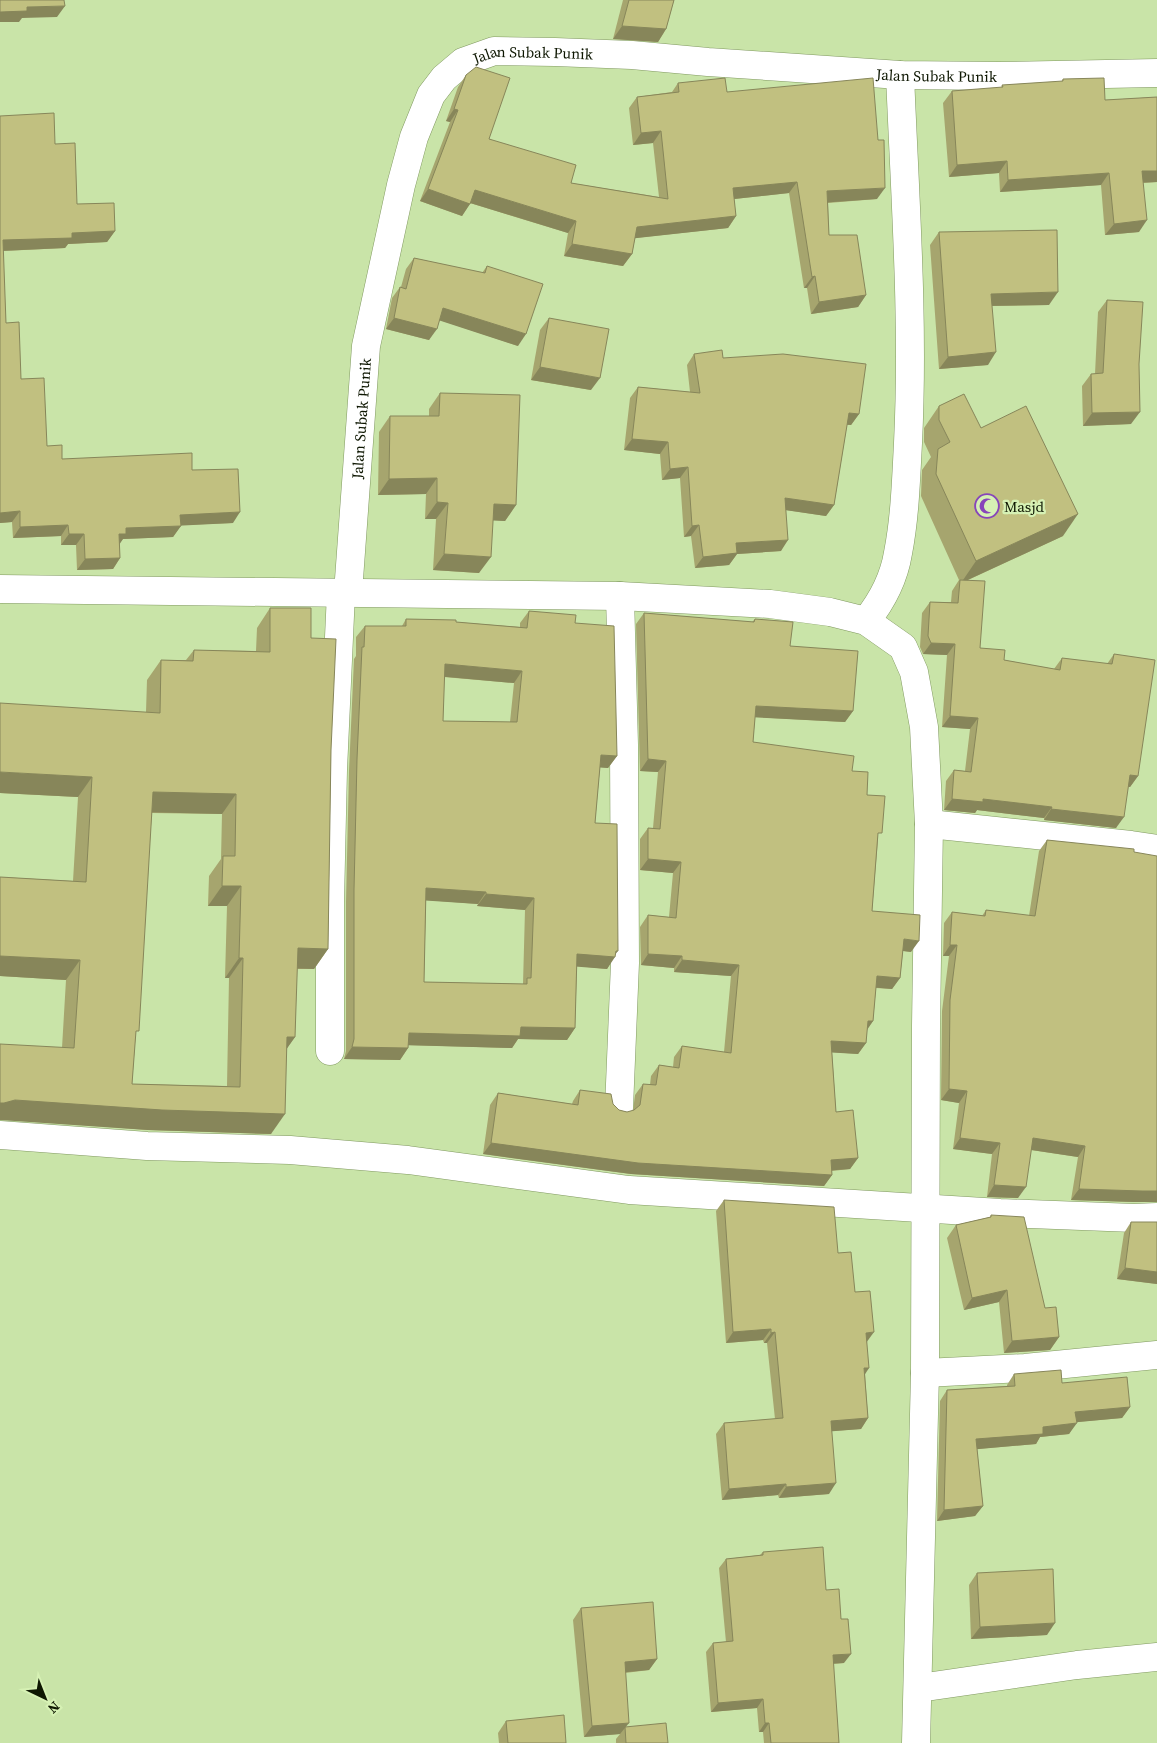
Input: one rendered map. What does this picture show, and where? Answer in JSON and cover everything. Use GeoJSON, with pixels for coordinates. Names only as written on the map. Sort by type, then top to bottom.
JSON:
{"type":"FeatureCollection","features":[{"type":"Feature","properties":{"kind":"street","name":"Jalan Subak Punik"},"geometry":{"type":"LineString","coordinates":[[330,1051],[332,798],[344,593],[366,346],[401,185],[414,137],[431,95],[444,78],[463,62],[494,51],[632,55],[900,75],[999,76],[1157,73]]}},
{"type":"Feature","properties":{"kind":"street"},"geometry":{"type":"LineString","coordinates":[[866,621],[878,607],[888,586],[898,554],[905,490],[910,397],[910,324],[900,75]]}},
{"type":"Feature","properties":{"kind":"street"},"geometry":{"type":"LineString","coordinates":[[0,589],[620,596],[770,604],[830,612],[866,621],[903,647],[914,672],[924,727],[929,824],[925,1373],[919,1688],[916,1743]]}},
{"type":"Feature","properties":{"kind":"street"},"geometry":{"type":"LineString","coordinates":[[619,1108],[624,963],[624,746],[620,596]]}},
{"type":"Feature","properties":{"kind":"street"},"geometry":{"type":"LineString","coordinates":[[929,824],[1157,849]]}},
{"type":"Feature","properties":{"kind":"street"},"geometry":{"type":"LineString","coordinates":[[0,1135],[147,1146],[290,1150],[408,1160],[629,1190],[1051,1216],[1157,1217]]}},
{"type":"Feature","properties":{"kind":"street"},"geometry":{"type":"LineString","coordinates":[[925,1373],[1025,1368],[1157,1355]]}},
{"type":"Feature","properties":{"kind":"street"},"geometry":{"type":"LineString","coordinates":[[919,1688],[1077,1665],[1157,1657]]}},
{"type":"Feature","properties":{"kind":"building"},"geometry":{"type":"Polygon","coordinates":[[[0,0],[64,0],[65,6],[27,7],[27,11],[0,12],[0,0]]]}},
{"type":"Feature","properties":{"kind":"building"},"geometry":{"type":"Polygon","coordinates":[[[629,0],[674,0],[666,29],[622,26],[629,0]]]}},
{"type":"Feature","properties":{"kind":"building"},"geometry":{"type":"Polygon","coordinates":[[[476,67],[510,78],[489,139],[576,165],[571,183],[668,199],[661,131],[641,133],[637,97],[679,92],[678,83],[725,78],[727,92],[873,78],[878,140],[884,140],[885,188],[827,191],[829,235],[857,235],[866,295],[819,302],[815,276],[812,277],[797,182],[733,188],[736,216],[637,227],[632,254],[572,244],[576,221],[475,190],[470,204],[428,189],[458,110],[454,109],[466,75],[476,67]]]}},
{"type":"Feature","properties":{"kind":"building"},"geometry":{"type":"Polygon","coordinates":[[[1104,78],[1105,100],[1157,97],[1157,171],[1142,171],[1147,220],[1114,224],[1109,173],[1008,180],[1007,161],[957,165],[952,91],[1063,81],[1063,79],[1104,78]]]}},
{"type":"Feature","properties":{"kind":"building"},"geometry":{"type":"Polygon","coordinates":[[[54,113],[55,144],[75,143],[77,204],[114,203],[115,231],[72,233],[72,238],[3,240],[6,323],[19,322],[21,379],[44,378],[47,446],[62,445],[62,459],[192,453],[192,470],[238,469],[240,512],[180,515],[181,526],[126,528],[126,534],[119,534],[120,558],[85,559],[84,534],[69,534],[68,525],[20,527],[20,511],[0,513],[0,116],[54,113]]]}},
{"type":"Feature","properties":{"kind":"building"},"geometry":{"type":"Polygon","coordinates":[[[1057,230],[1058,292],[991,294],[996,352],[948,357],[939,232],[1057,230]]]}},
{"type":"Feature","properties":{"kind":"building"},"geometry":{"type":"Polygon","coordinates":[[[414,258],[485,273],[487,266],[543,284],[526,334],[443,308],[437,329],[394,318],[400,287],[406,289],[414,258]]]}},
{"type":"Feature","properties":{"kind":"building"},"geometry":{"type":"Polygon","coordinates":[[[1107,300],[1143,302],[1139,364],[1140,412],[1092,413],[1091,374],[1103,373],[1107,300]]]}},
{"type":"Feature","properties":{"kind":"building"},"geometry":{"type":"Polygon","coordinates":[[[549,318],[609,329],[600,378],[540,367],[549,318]]]}},
{"type":"Feature","properties":{"kind":"building"},"geometry":{"type":"Polygon","coordinates":[[[722,350],[723,358],[783,354],[866,364],[859,414],[849,413],[834,505],[785,498],[788,540],[736,543],[737,553],[703,557],[699,525],[692,526],[688,467],[670,469],[668,442],[632,439],[638,387],[700,393],[694,354],[722,350]]]}},
{"type":"Feature","properties":{"kind":"building"},"geometry":{"type":"Polygon","coordinates":[[[440,393],[520,395],[516,505],[494,504],[491,557],[444,554],[448,503],[437,502],[437,478],[389,479],[390,416],[439,416],[440,393]]]}},
{"type":"Feature","properties":{"kind":"building","name":"Masjd"},"geometry":{"type":"Polygon","coordinates":[[[964,394],[981,428],[1026,406],[1078,514],[976,561],[936,474],[938,449],[950,442],[939,420],[939,406],[964,394]]]}},
{"type":"Feature","properties":{"kind":"building"},"geometry":{"type":"Polygon","coordinates":[[[960,580],[985,581],[980,648],[1005,650],[1004,660],[1060,670],[1062,658],[1112,664],[1114,654],[1155,660],[1138,776],[1130,775],[1124,817],[983,799],[983,802],[952,799],[954,770],[971,772],[978,718],[950,716],[955,644],[931,643],[928,636],[930,602],[958,603],[960,580]]]}},
{"type":"Feature","properties":{"kind":"building"},"geometry":{"type":"Polygon","coordinates":[[[270,608],[311,608],[311,638],[336,639],[331,750],[328,949],[298,948],[295,1037],[287,1037],[285,1114],[162,1110],[15,1100],[0,1103],[0,1044],[74,1048],[80,960],[0,956],[0,877],[86,882],[92,777],[0,772],[0,703],[160,713],[161,660],[193,661],[194,650],[270,652],[270,608]],[[153,792],[139,1031],[136,1031],[132,1084],[240,1087],[243,958],[239,958],[241,886],[222,886],[223,856],[235,856],[236,794],[153,792]]]}},
{"type":"Feature","properties":{"kind":"building"},"geometry":{"type":"Polygon","coordinates":[[[529,611],[576,615],[575,623],[614,626],[617,756],[601,755],[595,823],[617,824],[618,951],[616,951],[615,957],[577,954],[575,1028],[521,1027],[520,1036],[409,1033],[408,1048],[352,1047],[354,1039],[354,890],[357,759],[362,647],[364,647],[365,626],[406,626],[406,619],[456,620],[456,622],[527,628],[529,611]],[[445,664],[443,721],[517,722],[522,671],[445,664]],[[426,888],[424,982],[527,984],[527,978],[531,978],[534,898],[486,894],[486,892],[426,888]]]}},
{"type":"Feature","properties":{"kind":"building"},"geometry":{"type":"Polygon","coordinates":[[[644,613],[754,622],[755,619],[793,622],[790,646],[858,651],[853,711],[756,706],[753,742],[854,756],[852,771],[868,772],[867,795],[885,796],[882,833],[878,833],[872,911],[920,915],[919,941],[904,939],[900,978],[877,976],[873,1021],[868,1021],[866,1043],[831,1041],[836,1112],[853,1110],[858,1158],[831,1160],[832,1175],[638,1163],[491,1143],[498,1093],[578,1105],[580,1090],[611,1094],[613,1104],[619,1110],[627,1112],[634,1110],[640,1105],[643,1084],[656,1085],[659,1065],[679,1068],[682,1046],[731,1053],[739,965],[682,960],[682,956],[648,954],[648,915],[676,918],[681,862],[648,859],[648,828],[660,829],[666,761],[648,759],[644,613]]]}},
{"type":"Feature","properties":{"kind":"building"},"geometry":{"type":"Polygon","coordinates":[[[1047,840],[1134,849],[1134,852],[1157,856],[1157,1191],[1079,1189],[1085,1146],[1033,1138],[1026,1187],[994,1185],[1000,1143],[960,1138],[967,1091],[949,1089],[950,1000],[957,945],[950,945],[952,912],[985,916],[986,910],[1035,916],[1047,840]]]}},
{"type":"Feature","properties":{"kind":"building"},"geometry":{"type":"Polygon","coordinates":[[[724,1200],[834,1207],[838,1253],[851,1252],[855,1292],[870,1291],[874,1332],[866,1333],[869,1368],[864,1368],[868,1418],[831,1421],[836,1483],[786,1487],[786,1484],[729,1489],[724,1423],[783,1418],[775,1332],[771,1333],[771,1329],[733,1332],[724,1200]]]}},
{"type":"Feature","properties":{"kind":"building"},"geometry":{"type":"Polygon","coordinates":[[[991,1215],[1024,1217],[1045,1308],[1056,1307],[1059,1337],[1012,1341],[1007,1290],[972,1298],[956,1225],[991,1217],[991,1215]]]}},
{"type":"Feature","properties":{"kind":"building"},"geometry":{"type":"Polygon","coordinates":[[[1131,1222],[1157,1222],[1157,1272],[1125,1268],[1131,1222]]]}},
{"type":"Feature","properties":{"kind":"building"},"geometry":{"type":"Polygon","coordinates":[[[1061,1370],[1062,1383],[1127,1377],[1130,1407],[1075,1412],[1077,1423],[1043,1427],[1043,1434],[976,1439],[983,1506],[944,1510],[947,1390],[1015,1386],[1014,1374],[1061,1370]]]}},
{"type":"Feature","properties":{"kind":"building"},"geometry":{"type":"Polygon","coordinates":[[[823,1547],[826,1590],[839,1589],[841,1619],[848,1619],[851,1654],[833,1655],[839,1743],[771,1743],[769,1723],[765,1723],[763,1699],[718,1703],[713,1643],[733,1641],[726,1559],[763,1555],[763,1552],[823,1547]]]}},
{"type":"Feature","properties":{"kind":"building"},"geometry":{"type":"Polygon","coordinates":[[[1053,1569],[1055,1623],[980,1627],[977,1573],[1053,1569]]]}},
{"type":"Feature","properties":{"kind":"building"},"geometry":{"type":"Polygon","coordinates":[[[653,1602],[657,1659],[625,1662],[629,1723],[592,1726],[581,1608],[653,1602]]]}},
{"type":"Feature","properties":{"kind":"building"},"geometry":{"type":"Polygon","coordinates":[[[564,1715],[566,1743],[508,1743],[506,1721],[564,1715]]]}},
{"type":"Feature","properties":{"kind":"building"},"geometry":{"type":"Polygon","coordinates":[[[666,1723],[668,1743],[626,1743],[625,1727],[666,1723]]]}},
{"type":"Feature","properties":{"kind":"place","name":"Masjd"},"geometry":{"type":"Point","coordinates":[987,506]}}]}
